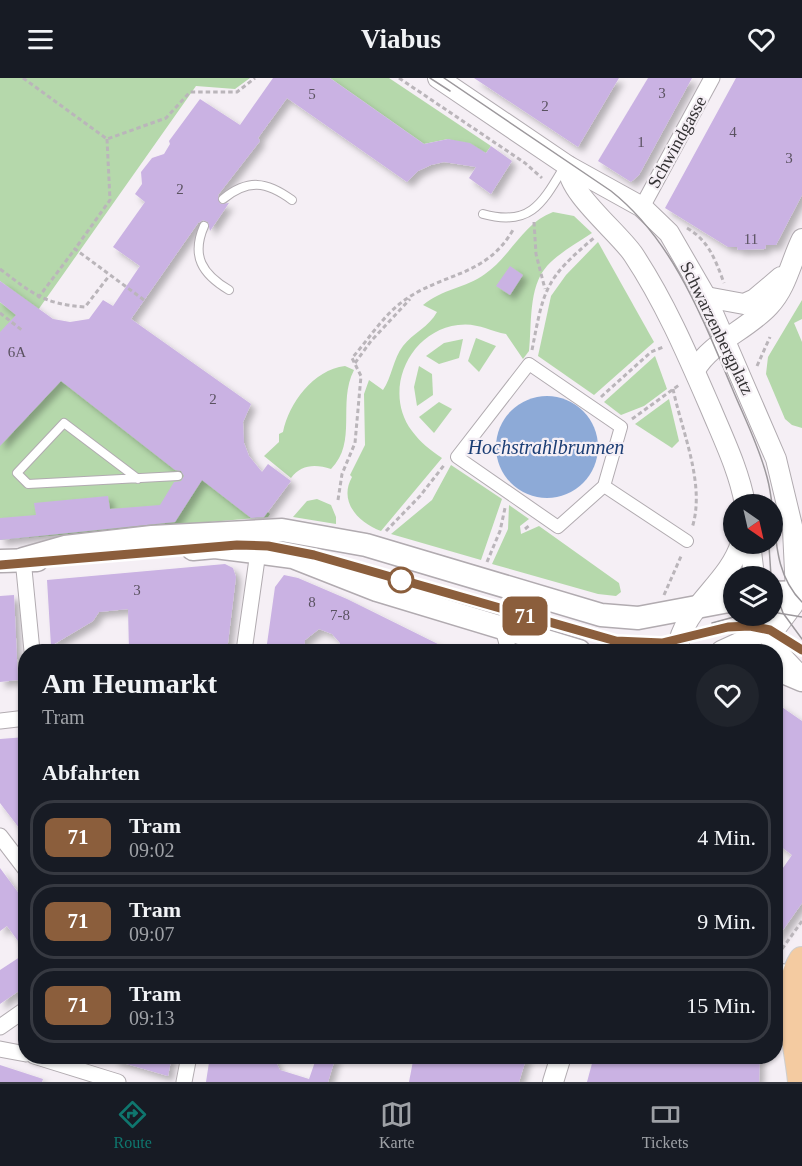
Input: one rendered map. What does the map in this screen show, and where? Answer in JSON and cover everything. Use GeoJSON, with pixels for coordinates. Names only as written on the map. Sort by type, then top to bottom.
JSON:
{"type":"FeatureCollection","features":[{"type":"Feature","properties":{"kind":"main road"},"geometry":{"type":"LineString","coordinates":[[23,559],[65,547],[222,529],[264,529],[304,532],[366,545],[601,615],[638,618],[723,602]]}},
{"type":"Feature","properties":{"kind":"main road"},"geometry":{"type":"LineString","coordinates":[[0,561],[23,559],[52,561],[215,547],[293,557],[377,590],[555,644]]}},
{"type":"Feature","properties":{"kind":"main road"},"geometry":{"type":"LineString","coordinates":[[783,593],[799,592]]}},
{"type":"Feature","properties":{"kind":"main road"},"geometry":{"type":"LineString","coordinates":[[783,672],[802,679]]}},
{"type":"Feature","properties":{"kind":"main road"},"geometry":{"type":"LineString","coordinates":[[794,967],[792,1005],[802,1080]]}},
{"type":"Feature","properties":{"kind":"street","name":"Schwarzenbergplatz"},"geometry":{"type":"LineString","coordinates":[[438,78],[567,166],[642,207],[669,233],[706,297],[726,339],[776,459],[798,526],[802,552]]}},
{"type":"Feature","properties":{"kind":"street","name":"Schwindgasse"},"geometry":{"type":"LineString","coordinates":[[642,207],[712,78]]}},
{"type":"Feature","properties":{"kind":"street"},"geometry":{"type":"LineString","coordinates":[[567,166],[571,180],[632,252],[660,299],[695,370],[734,464],[735,494]]}},
{"type":"Feature","properties":{"kind":"street"},"geometry":{"type":"LineString","coordinates":[[695,370],[701,359],[768,308],[795,273],[802,239]]}},
{"type":"Feature","properties":{"kind":"street"},"geometry":{"type":"LineString","coordinates":[[706,297],[744,304],[795,273]]}},
{"type":"Feature","properties":{"kind":"street"},"geometry":{"type":"LineString","coordinates":[[529,364],[591,406],[621,427],[604,486],[558,527],[457,458],[529,364]]}},
{"type":"Feature","properties":{"kind":"street"},"geometry":{"type":"LineString","coordinates":[[604,486],[687,541]]}},
{"type":"Feature","properties":{"kind":"street","name":"Schwarzenbergplatz"},"geometry":{"type":"LineString","coordinates":[[783,617],[787,616],[799,592],[798,526]]}},
{"type":"Feature","properties":{"kind":"street"},"geometry":{"type":"LineString","coordinates":[[245,644],[258,552]]}},
{"type":"Feature","properties":{"kind":"street"},"geometry":{"type":"LineString","coordinates":[[679,644],[685,624],[696,608],[724,578],[737,554]]}},
{"type":"Feature","properties":{"kind":"street"},"geometry":{"type":"LineString","coordinates":[[23,559],[31,644]]}},
{"type":"Feature","properties":{"kind":"street","name":"Schwarzenbergplatz"},"geometry":{"type":"LineString","coordinates":[[732,644],[761,626]]}},
{"type":"Feature","properties":{"kind":"street"},"geometry":{"type":"LineString","coordinates":[[765,626],[775,644]]}},
{"type":"Feature","properties":{"kind":"street"},"geometry":{"type":"LineString","coordinates":[[503,629],[507,644]]}},
{"type":"Feature","properties":{"kind":"street"},"geometry":{"type":"LineString","coordinates":[[783,658],[802,679]]}},
{"type":"Feature","properties":{"kind":"street"},"geometry":{"type":"LineString","coordinates":[[0,721],[18,719]]}},
{"type":"Feature","properties":{"kind":"street"},"geometry":{"type":"LineString","coordinates":[[0,836],[18,860]]}},
{"type":"Feature","properties":{"kind":"street"},"geometry":{"type":"LineString","coordinates":[[0,1027],[18,1015]]}},
{"type":"Feature","properties":{"kind":"street"},"geometry":{"type":"LineString","coordinates":[[0,1049],[18,1052]]}},
{"type":"Feature","properties":{"kind":"street"},"geometry":{"type":"LineString","coordinates":[[59,1064],[118,1082]]}},
{"type":"Feature","properties":{"kind":"street"},"geometry":{"type":"LineString","coordinates":[[184,1082],[187,1064]]}},
{"type":"Feature","properties":{"kind":"street"},"geometry":{"type":"LineString","coordinates":[[553,1082],[559,1064]]}},
{"type":"Feature","properties":{"kind":"lane"},"geometry":{"type":"LineString","coordinates":[[483,214],[505,219],[521,217],[537,209],[567,166]]}},
{"type":"Feature","properties":{"kind":"lane"},"geometry":{"type":"LineString","coordinates":[[223,199],[238,187],[256,184],[272,188],[292,200]]}},
{"type":"Feature","properties":{"kind":"lane"},"geometry":{"type":"LineString","coordinates":[[204,226],[196,243],[199,261],[208,274],[229,290]]}},
{"type":"Feature","properties":{"kind":"lane"},"geometry":{"type":"LineString","coordinates":[[138,478],[64,423],[17,473],[28,484],[178,476]]}},
{"type":"Feature","properties":{"kind":"path"},"geometry":{"type":"LineString","coordinates":[[23,78],[107,138]]}},
{"type":"Feature","properties":{"kind":"path"},"geometry":{"type":"LineString","coordinates":[[107,138],[166,118],[190,92],[237,92],[255,78]]}},
{"type":"Feature","properties":{"kind":"path"},"geometry":{"type":"LineString","coordinates":[[38,298],[110,200],[107,138]]}},
{"type":"Feature","properties":{"kind":"path"},"geometry":{"type":"LineString","coordinates":[[537,209],[534,223],[537,254],[546,291]]}},
{"type":"Feature","properties":{"kind":"path"},"geometry":{"type":"LineString","coordinates":[[339,500],[342,474],[355,443],[361,376],[352,358],[401,302],[488,261],[506,243],[521,217]]}},
{"type":"Feature","properties":{"kind":"path"},"geometry":{"type":"LineString","coordinates":[[529,364],[546,291],[562,266],[598,234]]}},
{"type":"Feature","properties":{"kind":"path"},"geometry":{"type":"LineString","coordinates":[[75,249],[144,300]]}},
{"type":"Feature","properties":{"kind":"path"},"geometry":{"type":"LineString","coordinates":[[0,268],[38,298],[64,306],[85,307],[109,276]]}},
{"type":"Feature","properties":{"kind":"path"},"geometry":{"type":"LineString","coordinates":[[0,313],[23,332]]}},
{"type":"Feature","properties":{"kind":"path"},"geometry":{"type":"LineString","coordinates":[[756,374],[759,357],[770,337]]}},
{"type":"Feature","properties":{"kind":"path"},"geometry":{"type":"LineString","coordinates":[[591,406],[651,352],[664,347]]}},
{"type":"Feature","properties":{"kind":"path"},"geometry":{"type":"LineString","coordinates":[[621,427],[679,385]]}},
{"type":"Feature","properties":{"kind":"path"},"geometry":{"type":"LineString","coordinates":[[663,600],[695,517],[692,462],[673,389]]}},
{"type":"Feature","properties":{"kind":"path"},"geometry":{"type":"LineString","coordinates":[[379,537],[420,496],[445,465],[457,458]]}},
{"type":"Feature","properties":{"kind":"path"},"geometry":{"type":"LineString","coordinates":[[525,529],[530,525]]}},
{"type":"Feature","properties":{"kind":"green space"},"geometry":{"type":"Polygon","coordinates":[[[0,78],[250,78],[235,89],[196,86],[38,310],[0,281],[0,78]]]}},
{"type":"Feature","properties":{"kind":"green space"},"geometry":{"type":"Polygon","coordinates":[[[330,78],[389,78],[491,146],[486,153],[448,139],[424,144],[330,78]]]}},
{"type":"Feature","properties":{"kind":"green space"},"geometry":{"type":"Polygon","coordinates":[[[553,212],[574,216],[592,233],[557,257],[541,275],[534,295],[529,351],[523,359],[506,334],[465,324],[441,330],[426,338],[405,365],[400,381],[400,398],[403,415],[412,431],[442,458],[381,531],[365,523],[349,503],[348,486],[352,477],[350,475],[365,445],[364,394],[369,380],[383,390],[403,346],[430,322],[437,312],[423,305],[438,295],[485,274],[533,224],[553,212]]]}},
{"type":"Feature","properties":{"kind":"green space"},"geometry":{"type":"Polygon","coordinates":[[[598,242],[654,342],[594,395],[538,356],[551,296],[566,275],[598,242]]]}},
{"type":"Feature","properties":{"kind":"green space"},"geometry":{"type":"Polygon","coordinates":[[[802,300],[802,319],[794,323],[802,342],[802,428],[792,425],[785,419],[766,374],[768,357],[802,300]]]}},
{"type":"Feature","properties":{"kind":"green space"},"geometry":{"type":"Polygon","coordinates":[[[0,302],[270,514],[268,517],[0,540],[0,302]]]}},
{"type":"Feature","properties":{"kind":"green space"},"geometry":{"type":"Polygon","coordinates":[[[476,338],[496,346],[479,372],[468,361],[476,338]]]}},
{"type":"Feature","properties":{"kind":"green space"},"geometry":{"type":"Polygon","coordinates":[[[463,339],[459,358],[439,364],[426,356],[444,343],[463,339]]]}},
{"type":"Feature","properties":{"kind":"green space"},"geometry":{"type":"Polygon","coordinates":[[[655,356],[667,389],[644,406],[621,415],[604,402],[655,356]]]}},
{"type":"Feature","properties":{"kind":"green space"},"geometry":{"type":"Polygon","coordinates":[[[345,366],[354,370],[347,396],[344,447],[339,458],[331,469],[309,466],[299,470],[291,478],[264,456],[279,442],[279,434],[283,432],[291,410],[304,390],[323,374],[345,366]]]}},
{"type":"Feature","properties":{"kind":"green space"},"geometry":{"type":"Polygon","coordinates":[[[419,366],[432,374],[433,395],[417,406],[414,387],[419,366]]]}},
{"type":"Feature","properties":{"kind":"green space"},"geometry":{"type":"Polygon","coordinates":[[[669,399],[679,441],[672,448],[635,424],[669,399]]]}},
{"type":"Feature","properties":{"kind":"green space"},"geometry":{"type":"Polygon","coordinates":[[[439,402],[452,409],[434,433],[419,417],[439,402]]]}},
{"type":"Feature","properties":{"kind":"green space"},"geometry":{"type":"Polygon","coordinates":[[[451,465],[502,499],[481,560],[391,534],[432,500],[451,465]]]}},
{"type":"Feature","properties":{"kind":"green space"},"geometry":{"type":"Polygon","coordinates":[[[317,499],[331,505],[336,524],[293,517],[307,501],[317,499]]]}},
{"type":"Feature","properties":{"kind":"green space"},"geometry":{"type":"Polygon","coordinates":[[[509,505],[529,519],[520,526],[521,534],[539,526],[619,583],[621,592],[616,596],[598,594],[492,564],[508,529],[509,505]]]}},
{"type":"Feature","properties":{"kind":"water","name":"Hochstrahlbrunnen"},"geometry":{"type":"Polygon","coordinates":[[[547,396],[576,404],[590,418],[598,447],[590,476],[576,490],[547,498],[518,490],[504,476],[496,447],[504,418],[518,404],[547,396]]]}},
{"type":"Feature","properties":{"kind":"building"},"geometry":{"type":"Polygon","coordinates":[[[273,78],[330,78],[424,144],[448,139],[470,143],[486,153],[491,146],[512,161],[491,194],[469,178],[476,167],[444,162],[418,171],[407,182],[287,98],[258,138],[260,141],[218,195],[220,204],[229,203],[210,231],[208,222],[203,220],[198,223],[131,319],[251,404],[243,422],[244,443],[249,456],[262,472],[268,464],[291,481],[264,517],[251,518],[202,480],[175,522],[0,540],[0,518],[36,515],[34,503],[108,496],[110,509],[160,505],[174,482],[181,481],[184,476],[181,471],[175,470],[61,381],[0,446],[0,332],[16,315],[0,302],[0,281],[53,319],[70,322],[89,319],[103,300],[113,306],[140,266],[113,247],[145,202],[135,194],[142,184],[141,172],[152,158],[164,154],[170,144],[169,141],[200,99],[240,125],[273,78]]]}},
{"type":"Feature","properties":{"kind":"building"},"geometry":{"type":"Polygon","coordinates":[[[474,78],[619,78],[578,147],[474,78]]]}},
{"type":"Feature","properties":{"kind":"building"},"geometry":{"type":"Polygon","coordinates":[[[648,78],[692,78],[639,175],[631,182],[598,161],[648,78]]]}},
{"type":"Feature","properties":{"kind":"building"},"geometry":{"type":"Polygon","coordinates":[[[736,78],[802,78],[802,195],[776,245],[766,245],[765,249],[738,250],[737,247],[728,247],[665,208],[736,78]]]}},
{"type":"Feature","properties":{"kind":"building"},"geometry":{"type":"Polygon","coordinates":[[[510,266],[523,275],[510,295],[496,286],[510,266]]]}},
{"type":"Feature","properties":{"kind":"building"},"geometry":{"type":"Polygon","coordinates":[[[225,564],[233,568],[236,577],[228,644],[129,644],[128,609],[99,612],[93,621],[51,644],[47,580],[225,564]]]}},
{"type":"Feature","properties":{"kind":"building"},"geometry":{"type":"Polygon","coordinates":[[[284,575],[298,578],[347,599],[438,644],[340,644],[332,634],[319,629],[305,640],[305,644],[267,644],[275,587],[284,575]]]}},
{"type":"Feature","properties":{"kind":"building"},"geometry":{"type":"Polygon","coordinates":[[[14,595],[18,680],[0,682],[0,596],[14,595]]]}},
{"type":"Feature","properties":{"kind":"building"},"geometry":{"type":"Polygon","coordinates":[[[783,708],[802,721],[802,903],[783,930],[783,868],[792,855],[783,848],[783,708]]]}},
{"type":"Feature","properties":{"kind":"building"},"geometry":{"type":"Polygon","coordinates":[[[18,738],[18,827],[0,803],[0,739],[18,738]]]}},
{"type":"Feature","properties":{"kind":"building"},"geometry":{"type":"Polygon","coordinates":[[[0,868],[18,892],[18,941],[7,926],[0,931],[0,868]]]}},
{"type":"Feature","properties":{"kind":"building"},"geometry":{"type":"Polygon","coordinates":[[[18,958],[18,992],[0,1004],[0,970],[18,958]]]}},
{"type":"Feature","properties":{"kind":"building"},"geometry":{"type":"Polygon","coordinates":[[[127,1064],[170,1064],[168,1076],[127,1064]]]}},
{"type":"Feature","properties":{"kind":"building"},"geometry":{"type":"Polygon","coordinates":[[[209,1064],[277,1064],[280,1070],[309,1079],[308,1082],[206,1082],[209,1064]]]}},
{"type":"Feature","properties":{"kind":"building"},"geometry":{"type":"Polygon","coordinates":[[[314,1064],[334,1064],[328,1082],[308,1082],[314,1064]]]}},
{"type":"Feature","properties":{"kind":"building"},"geometry":{"type":"Polygon","coordinates":[[[412,1064],[525,1064],[519,1082],[409,1082],[412,1064]]]}},
{"type":"Feature","properties":{"kind":"building"},"geometry":{"type":"Polygon","coordinates":[[[592,1064],[760,1064],[759,1082],[587,1082],[592,1064]]]}},
{"type":"Feature","properties":{"kind":"building"},"geometry":{"type":"Polygon","coordinates":[[[0,1065],[43,1079],[42,1082],[0,1082],[0,1065]]]}},
{"type":"Feature","properties":{"kind":"tram line"},"geometry":{"type":"LineString","coordinates":[[430,78],[450,91]]}},
{"type":"Feature","properties":{"kind":"tram line"},"geometry":{"type":"LineString","coordinates":[[444,78],[611,191],[652,232],[669,256],[697,307],[756,443],[771,493],[779,559],[791,589],[802,602]]}},
{"type":"Feature","properties":{"kind":"tram line"},"geometry":{"type":"LineString","coordinates":[[0,565],[237,545],[268,546],[314,555],[616,641],[662,643],[728,627],[750,626],[770,630],[802,650]]}},
{"type":"Feature","properties":{"kind":"tram line","name":"71"},"geometry":{"type":"LineString","coordinates":[[0,565],[259,545],[314,555],[616,641],[634,644],[662,643],[728,627],[750,626],[770,630],[802,650]]}},
{"type":"Feature","properties":{"kind":"tram line"},"geometry":{"type":"LineString","coordinates":[[770,554],[770,566]]}},
{"type":"Feature","properties":{"kind":"tram line"},"geometry":{"type":"LineString","coordinates":[[783,613],[802,639]]}},
{"type":"Feature","properties":{"kind":"tram line"},"geometry":{"type":"LineString","coordinates":[[783,614],[802,617]]}},
{"type":"Feature","properties":{"kind":"tram line"},"geometry":{"type":"LineString","coordinates":[[712,623],[723,620]]}}]}
